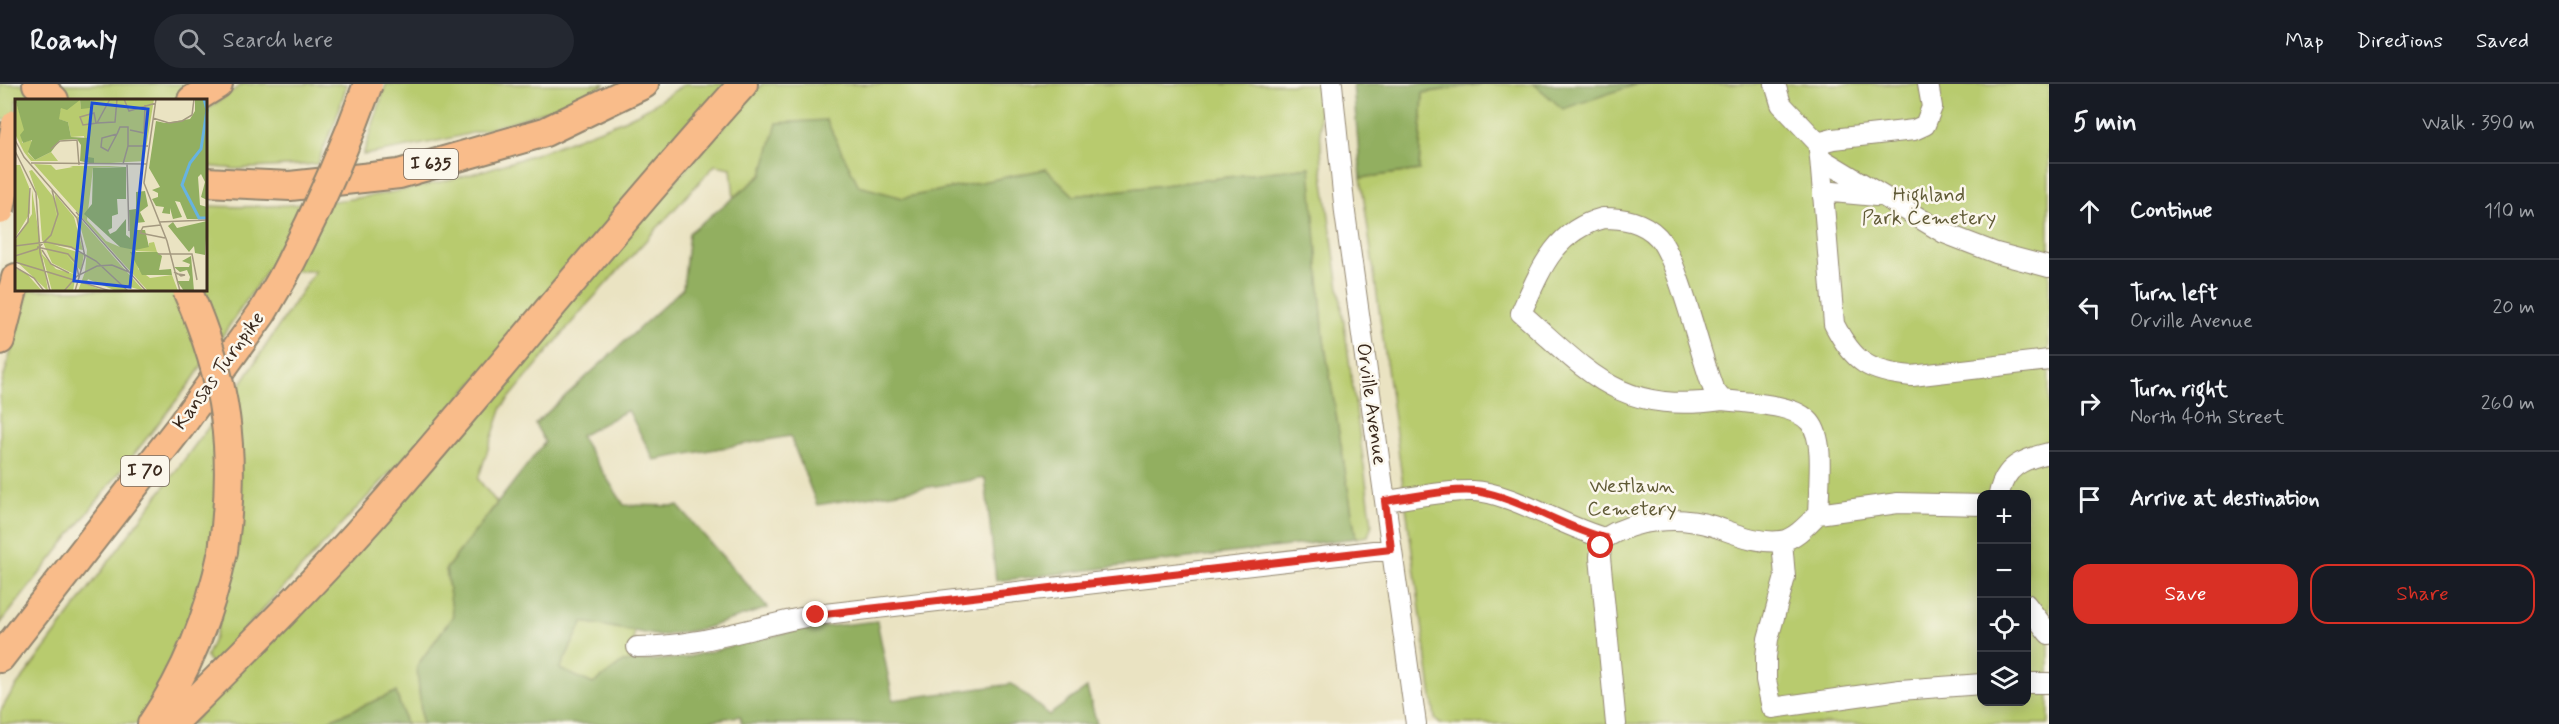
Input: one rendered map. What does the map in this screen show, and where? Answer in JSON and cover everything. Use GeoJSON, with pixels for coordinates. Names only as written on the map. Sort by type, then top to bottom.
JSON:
{"type":"FeatureCollection","features":[{"type":"Feature","properties":{"kind":"highway"},"geometry":{"type":"LineString","coordinates":[[21,99],[24,84]]}},
{"type":"Feature","properties":{"kind":"highway"},"geometry":{"type":"LineString","coordinates":[[37,84],[53,99]]}},
{"type":"Feature","properties":{"kind":"highway"},"geometry":{"type":"LineString","coordinates":[[64,99],[68,84]]}},
{"type":"Feature","properties":{"kind":"highway"},"geometry":{"type":"LineString","coordinates":[[194,99],[218,84]]}},
{"type":"Feature","properties":{"kind":"highway","name":"Kansas Turnpike"},"geometry":{"type":"LineString","coordinates":[[0,658],[180,427],[262,313],[318,211],[346,147],[368,84]]}},
{"type":"Feature","properties":{"kind":"highway","name":"I 635"},"geometry":{"type":"LineString","coordinates":[[207,182],[290,186],[399,174],[544,132],[644,84]]}},
{"type":"Feature","properties":{"kind":"highway"},"geometry":{"type":"LineString","coordinates":[[172,724],[257,639],[388,499],[606,240],[743,84]]}},
{"type":"Feature","properties":{"kind":"highway"},"geometry":{"type":"LineString","coordinates":[[0,210],[15,129]]}},
{"type":"Feature","properties":{"kind":"highway"},"geometry":{"type":"LineString","coordinates":[[0,141],[15,145]]}},
{"type":"Feature","properties":{"kind":"highway"},"geometry":{"type":"LineString","coordinates":[[0,340],[15,282]]}},
{"type":"Feature","properties":{"kind":"highway"},"geometry":{"type":"LineString","coordinates":[[152,724],[168,701],[197,643],[214,595],[230,501],[230,459],[217,370],[203,327],[187,291]]}},
{"type":"Feature","properties":{"kind":"highway"},"geometry":{"type":"LineString","coordinates":[[0,675],[28,622]]}},
{"type":"Feature","properties":{"kind":"street","name":"Orville Avenue"},"geometry":{"type":"LineString","coordinates":[[1332,84],[1344,213],[1416,724]]}},
{"type":"Feature","properties":{"kind":"street"},"geometry":{"type":"LineString","coordinates":[[1774,84],[1781,104],[1819,151],[1879,196],[1944,233],[1995,253],[2049,267]]}},
{"type":"Feature","properties":{"kind":"street"},"geometry":{"type":"LineString","coordinates":[[1819,151],[1833,139],[1914,130],[1925,125],[1932,106],[1928,84]]}},
{"type":"Feature","properties":{"kind":"street"},"geometry":{"type":"LineString","coordinates":[[1819,151],[1834,324],[1846,348],[1862,363],[1890,374],[1912,376],[2049,360]]}},
{"type":"Feature","properties":{"kind":"street"},"geometry":{"type":"LineString","coordinates":[[1823,197],[1833,192],[1879,196]]}},
{"type":"Feature","properties":{"kind":"street"},"geometry":{"type":"LineString","coordinates":[[1722,400],[1713,388],[1674,267],[1658,238],[1635,222],[1603,218],[1574,229],[1562,238],[1552,252],[1521,313],[1595,379],[1617,391],[1639,398],[1665,402],[1722,400],[1782,406],[1800,413],[1812,423],[1819,435],[1822,450],[1818,514]]}},
{"type":"Feature","properties":{"kind":"street"},"geometry":{"type":"LineString","coordinates":[[2000,490],[2009,469],[2023,460],[2049,453]]}},
{"type":"Feature","properties":{"kind":"street"},"geometry":{"type":"LineString","coordinates":[[1385,501],[1473,491],[1497,496],[1588,534],[1605,538]]}},
{"type":"Feature","properties":{"kind":"street"},"geometry":{"type":"LineString","coordinates":[[1616,724],[1600,557],[1601,546],[1605,538],[1619,529],[1664,520],[1690,521],[1748,538],[1782,541],[1802,530],[1818,514],[1898,503],[1977,505]]}},
{"type":"Feature","properties":{"kind":"street"},"geometry":{"type":"LineString","coordinates":[[1782,541],[1785,577],[1768,639],[1766,657],[1766,680],[1774,716],[1900,690],[1977,684]]}},
{"type":"Feature","properties":{"kind":"street"},"geometry":{"type":"LineString","coordinates":[[637,647],[670,647],[699,643],[779,621],[816,615],[1391,549]]}},
{"type":"Feature","properties":{"kind":"street"},"geometry":{"type":"LineString","coordinates":[[2031,611],[2049,634]]}},
{"type":"Feature","properties":{"kind":"street"},"geometry":{"type":"LineString","coordinates":[[2031,683],[2049,682]]}},
{"type":"Feature","properties":{"kind":"green space"},"geometry":{"type":"Polygon","coordinates":[[[0,84],[196,84],[175,99],[15,99],[15,122],[0,119],[0,84]]]}},
{"type":"Feature","properties":{"kind":"green space"},"geometry":{"type":"Polygon","coordinates":[[[242,84],[347,84],[335,122],[317,164],[236,169],[207,166],[207,110],[242,84]]]}},
{"type":"Feature","properties":{"kind":"green space"},"geometry":{"type":"Polygon","coordinates":[[[386,84],[606,84],[519,120],[425,144],[363,155],[386,84]]]}},
{"type":"Feature","properties":{"kind":"green space"},"geometry":{"type":"Polygon","coordinates":[[[685,84],[729,84],[491,364],[212,664],[206,657],[215,637],[235,552],[211,572],[165,681],[139,724],[0,724],[0,712],[10,695],[244,379],[315,271],[267,270],[191,382],[0,624],[0,390],[28,291],[207,291],[207,206],[301,204],[394,192],[440,182],[530,156],[627,119],[685,84]]]}},
{"type":"Feature","properties":{"kind":"green space"},"geometry":{"type":"Polygon","coordinates":[[[762,84],[1318,84],[1322,167],[1372,524],[1368,536],[1356,538],[1324,340],[1309,167],[1074,196],[1046,169],[903,198],[859,187],[826,120],[734,198],[731,168],[715,165],[583,309],[502,407],[478,479],[497,503],[446,569],[453,616],[417,666],[422,724],[406,724],[396,692],[320,724],[191,724],[762,84]]]}},
{"type":"Feature","properties":{"kind":"green space"},"geometry":{"type":"Polygon","coordinates":[[[1353,84],[1482,84],[1423,93],[1419,170],[1361,178],[1353,84]]]}},
{"type":"Feature","properties":{"kind":"green space","name":"Westlawn Cemetery"},"geometry":{"type":"Polygon","coordinates":[[[1482,84],[1534,84],[1563,108],[1637,84],[2049,84],[2049,724],[1440,724],[1435,719],[1361,178],[1419,170],[1423,93],[1482,84]]]}},
{"type":"Feature","properties":{"kind":"green space"},"geometry":{"type":"Polygon","coordinates":[[[1534,84],[1637,84],[1563,109],[1534,84]]]}},
{"type":"Feature","properties":{"kind":"green space"},"geometry":{"type":"Polygon","coordinates":[[[826,120],[859,186],[903,198],[1046,169],[1074,196],[1310,167],[1324,340],[1356,538],[996,581],[985,478],[817,505],[790,436],[654,460],[628,410],[580,436],[624,505],[678,506],[768,608],[702,629],[660,636],[583,622],[560,669],[593,684],[623,662],[684,658],[796,630],[877,621],[893,700],[1012,684],[1049,715],[1087,688],[1097,724],[742,724],[740,716],[690,724],[422,724],[417,666],[453,616],[446,569],[545,442],[535,424],[683,288],[689,233],[762,175],[777,123],[826,120]]]}},
{"type":"Feature","properties":{"kind":"green space"},"geometry":{"type":"Polygon","coordinates":[[[583,622],[634,631],[633,661],[623,662],[593,684],[559,669],[583,622]]]}},
{"type":"Feature","properties":{"kind":"green space"},"geometry":{"type":"Polygon","coordinates":[[[396,692],[406,724],[320,724],[396,692]]]}},
{"type":"Feature","properties":{"kind":"route"},"geometry":{"type":"LineString","coordinates":[[816,615],[1391,549],[1385,501],[1473,491],[1497,496],[1588,534],[1605,538],[1601,546]]}},
{"type":"Feature","properties":{"kind":"park label","name":"Highland Park Cemetery"},"geometry":{"type":"Point","coordinates":[1929,206]}}]}
